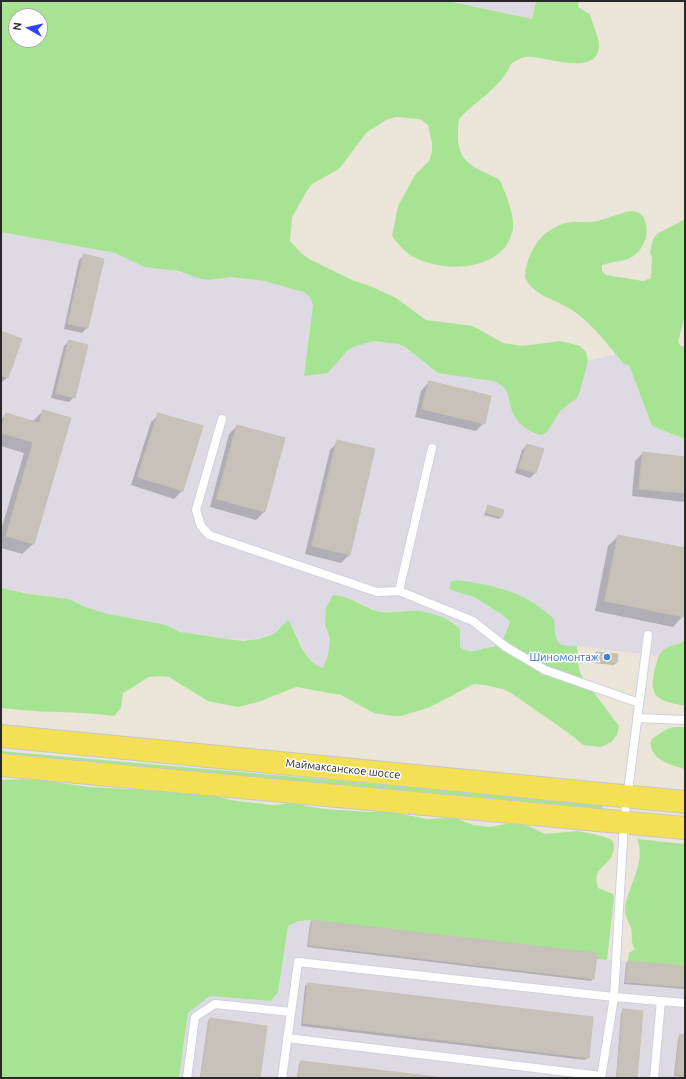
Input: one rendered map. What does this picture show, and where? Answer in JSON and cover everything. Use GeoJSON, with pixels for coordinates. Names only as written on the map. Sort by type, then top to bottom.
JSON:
{"type":"FeatureCollection","features":[{"type":"Feature","properties":{"kind":"main road","name":"Маймаксанское шоссе"},"geometry":{"type":"LineString","coordinates":[[1,736],[685,802]]}},
{"type":"Feature","properties":{"kind":"main road"},"geometry":{"type":"LineString","coordinates":[[1,765],[685,828]]}},
{"type":"Feature","properties":{"kind":"lane"},"geometry":{"type":"LineString","coordinates":[[222,419],[196,510],[201,526],[209,535],[376,592],[399,591],[474,621],[506,647],[545,670],[640,703]]}},
{"type":"Feature","properties":{"kind":"lane"},"geometry":{"type":"LineString","coordinates":[[399,591],[432,448]]}},
{"type":"Feature","properties":{"kind":"lane"},"geometry":{"type":"LineString","coordinates":[[287,1038],[601,1077],[614,997],[624,822],[648,635]]}},
{"type":"Feature","properties":{"kind":"lane"},"geometry":{"type":"LineString","coordinates":[[638,718],[685,720]]}},
{"type":"Feature","properties":{"kind":"lane"},"geometry":{"type":"LineString","coordinates":[[282,1078],[298,962],[614,997],[685,1003]]}},
{"type":"Feature","properties":{"kind":"lane"},"geometry":{"type":"LineString","coordinates":[[654,1078],[660,1001]]}},
{"type":"Feature","properties":{"kind":"lane"},"geometry":{"type":"LineString","coordinates":[[187,1078],[195,1017],[215,1004],[291,1012]]}},
{"type":"Feature","properties":{"kind":"shaded area"},"geometry":{"type":"Polygon","coordinates":[[[449,1],[536,1],[532,19],[449,1]]]}},
{"type":"Feature","properties":{"kind":"shaded area"},"geometry":{"type":"Polygon","coordinates":[[[1,232],[115,253],[130,260],[209,280],[231,277],[264,281],[304,292],[310,297],[313,305],[304,376],[333,368],[341,356],[353,347],[374,341],[398,344],[412,352],[424,363],[438,372],[493,381],[500,384],[507,392],[511,409],[515,417],[534,434],[556,418],[560,411],[572,403],[580,391],[588,361],[615,354],[624,364],[629,365],[652,426],[685,439],[685,640],[665,649],[659,656],[577,646],[567,647],[559,644],[555,638],[555,629],[549,614],[542,609],[504,589],[465,581],[466,594],[474,597],[503,615],[510,622],[504,637],[494,647],[487,647],[474,653],[467,651],[460,647],[460,629],[455,623],[432,614],[416,611],[378,611],[356,601],[326,608],[325,624],[330,639],[328,655],[323,668],[315,666],[309,660],[292,627],[278,628],[274,634],[252,640],[220,638],[180,632],[173,628],[108,614],[85,607],[69,599],[29,594],[23,591],[1,594],[1,232]]]}},
{"type":"Feature","properties":{"kind":"shaded area"},"geometry":{"type":"Polygon","coordinates":[[[312,920],[597,953],[597,959],[685,966],[685,1078],[179,1078],[188,1013],[210,996],[272,1001],[278,992],[288,926],[299,921],[312,920]]]}},
{"type":"Feature","properties":{"kind":"green space"},"geometry":{"type":"Polygon","coordinates":[[[1,1],[448,1],[532,19],[536,1],[579,1],[578,7],[590,14],[599,44],[596,56],[589,61],[579,63],[568,63],[533,57],[519,59],[511,64],[507,72],[495,87],[465,112],[459,119],[458,143],[460,152],[470,164],[499,179],[509,204],[513,229],[508,243],[498,254],[486,261],[471,265],[455,267],[440,265],[425,262],[412,256],[401,247],[392,236],[398,206],[415,175],[429,161],[432,152],[432,143],[428,125],[420,119],[396,117],[388,119],[367,132],[339,169],[312,184],[292,217],[290,241],[301,253],[309,259],[352,280],[370,286],[396,298],[426,320],[473,326],[503,343],[522,346],[561,341],[580,346],[586,352],[588,361],[580,391],[577,398],[560,411],[548,431],[542,435],[532,432],[519,422],[510,406],[505,388],[499,384],[493,381],[438,373],[405,347],[398,344],[374,341],[353,347],[347,351],[328,373],[304,376],[313,305],[310,297],[304,292],[264,281],[231,277],[209,280],[201,279],[178,271],[145,267],[115,253],[1,232],[1,1]]]}},
{"type":"Feature","properties":{"kind":"green space"},"geometry":{"type":"Polygon","coordinates":[[[632,211],[639,213],[644,218],[647,229],[645,241],[640,250],[631,258],[602,265],[602,271],[606,275],[643,281],[651,278],[652,258],[650,252],[653,239],[657,234],[685,219],[685,315],[678,342],[681,346],[685,347],[685,439],[652,426],[629,365],[624,364],[595,330],[578,314],[540,294],[531,287],[525,278],[526,268],[533,250],[544,235],[552,229],[561,224],[571,222],[592,222],[632,211]]]}},
{"type":"Feature","properties":{"kind":"green space"},"geometry":{"type":"Polygon","coordinates":[[[457,580],[484,584],[509,591],[532,602],[554,619],[557,640],[564,645],[577,646],[579,670],[583,678],[619,726],[617,735],[611,742],[601,747],[583,745],[570,734],[511,693],[503,689],[474,684],[430,707],[402,716],[374,713],[341,695],[296,687],[258,702],[238,707],[208,701],[169,677],[159,676],[149,677],[123,693],[121,708],[114,716],[1,708],[1,588],[29,594],[69,599],[85,607],[108,614],[166,625],[180,632],[243,641],[259,639],[274,634],[288,620],[302,648],[310,660],[323,668],[328,655],[330,639],[325,624],[326,608],[333,595],[345,597],[371,609],[382,612],[420,611],[433,614],[445,618],[460,629],[460,647],[465,650],[474,651],[494,647],[504,637],[510,622],[503,615],[474,597],[449,589],[451,582],[457,580]]]}},
{"type":"Feature","properties":{"kind":"green space"},"geometry":{"type":"Polygon","coordinates":[[[685,640],[685,706],[662,700],[657,696],[654,692],[653,678],[658,658],[661,653],[665,649],[685,640]]]}},
{"type":"Feature","properties":{"kind":"green space"},"geometry":{"type":"Polygon","coordinates":[[[685,727],[685,769],[659,759],[655,755],[651,746],[651,741],[653,738],[667,729],[685,727]]]}},
{"type":"Feature","properties":{"kind":"green space"},"geometry":{"type":"Polygon","coordinates":[[[1,751],[603,804],[602,812],[1,759],[1,751]]]}},
{"type":"Feature","properties":{"kind":"green space"},"geometry":{"type":"Polygon","coordinates":[[[33,779],[89,787],[202,793],[236,801],[273,805],[290,803],[324,809],[369,812],[387,811],[427,819],[455,818],[473,825],[490,827],[512,823],[524,824],[545,834],[578,831],[602,836],[612,840],[614,845],[611,857],[599,871],[596,878],[598,888],[613,894],[614,898],[607,960],[596,959],[597,953],[312,920],[299,921],[288,926],[278,992],[271,1001],[210,996],[188,1013],[179,1078],[1,1078],[1,780],[33,779]]]}},
{"type":"Feature","properties":{"kind":"green space"},"geometry":{"type":"Polygon","coordinates":[[[637,839],[685,844],[685,966],[628,961],[629,953],[635,949],[625,908],[640,856],[637,839]]]}},
{"type":"Feature","properties":{"kind":"building"},"geometry":{"type":"Polygon","coordinates":[[[84,254],[104,259],[88,328],[68,324],[84,254]]]}},
{"type":"Feature","properties":{"kind":"building"},"geometry":{"type":"Polygon","coordinates":[[[1,331],[22,339],[8,378],[1,375],[1,331]]]}},
{"type":"Feature","properties":{"kind":"building"},"geometry":{"type":"Polygon","coordinates":[[[69,340],[88,345],[75,398],[56,393],[69,340]]]}},
{"type":"Feature","properties":{"kind":"building"},"geometry":{"type":"Polygon","coordinates":[[[429,381],[491,396],[485,424],[422,409],[429,381]]]}},
{"type":"Feature","properties":{"kind":"building"},"geometry":{"type":"Polygon","coordinates":[[[43,410],[71,418],[34,544],[6,536],[33,442],[1,433],[1,429],[6,413],[39,423],[43,410]]]}},
{"type":"Feature","properties":{"kind":"building"},"geometry":{"type":"Polygon","coordinates":[[[158,413],[203,426],[183,491],[138,477],[158,413]]]}},
{"type":"Feature","properties":{"kind":"building"},"geometry":{"type":"Polygon","coordinates":[[[237,425],[285,438],[265,512],[217,499],[237,425]]]}},
{"type":"Feature","properties":{"kind":"building"},"geometry":{"type":"Polygon","coordinates":[[[337,440],[375,449],[350,555],[312,546],[337,440]]]}},
{"type":"Feature","properties":{"kind":"building"},"geometry":{"type":"Polygon","coordinates":[[[527,444],[544,449],[536,473],[519,468],[527,444]]]}},
{"type":"Feature","properties":{"kind":"building"},"geometry":{"type":"Polygon","coordinates":[[[643,452],[685,457],[685,493],[639,489],[643,452]]]}},
{"type":"Feature","properties":{"kind":"building"},"geometry":{"type":"Polygon","coordinates":[[[488,505],[504,510],[502,517],[486,513],[488,505]]]}},
{"type":"Feature","properties":{"kind":"building"},"geometry":{"type":"Polygon","coordinates":[[[618,535],[685,548],[684,617],[605,601],[618,535]]]}},
{"type":"Feature","properties":{"kind":"building","name":"Шиномонтаж"},"geometry":{"type":"Polygon","coordinates":[[[596,652],[618,654],[617,663],[595,661],[596,652]]]}},
{"type":"Feature","properties":{"kind":"building"},"geometry":{"type":"Polygon","coordinates":[[[312,920],[597,953],[594,979],[309,945],[312,920]]]}},
{"type":"Feature","properties":{"kind":"building"},"geometry":{"type":"Polygon","coordinates":[[[628,961],[685,966],[685,987],[626,982],[628,961]]]}},
{"type":"Feature","properties":{"kind":"building"},"geometry":{"type":"Polygon","coordinates":[[[308,983],[593,1017],[589,1058],[303,1023],[308,983]]]}},
{"type":"Feature","properties":{"kind":"building"},"geometry":{"type":"Polygon","coordinates":[[[623,1009],[643,1011],[637,1078],[617,1078],[623,1009]]]}},
{"type":"Feature","properties":{"kind":"building"},"geometry":{"type":"Polygon","coordinates":[[[210,1018],[267,1026],[260,1078],[201,1078],[210,1018]]]}},
{"type":"Feature","properties":{"kind":"building"},"geometry":{"type":"Polygon","coordinates":[[[680,1034],[685,1035],[685,1075],[676,1074],[680,1034]]]}},
{"type":"Feature","properties":{"kind":"building"},"geometry":{"type":"Polygon","coordinates":[[[301,1061],[445,1078],[298,1078],[301,1061]]]}},
{"type":"Feature","properties":{"kind":"place","name":"Шиномонтаж"},"geometry":{"type":"Point","coordinates":[607,657]}}]}
